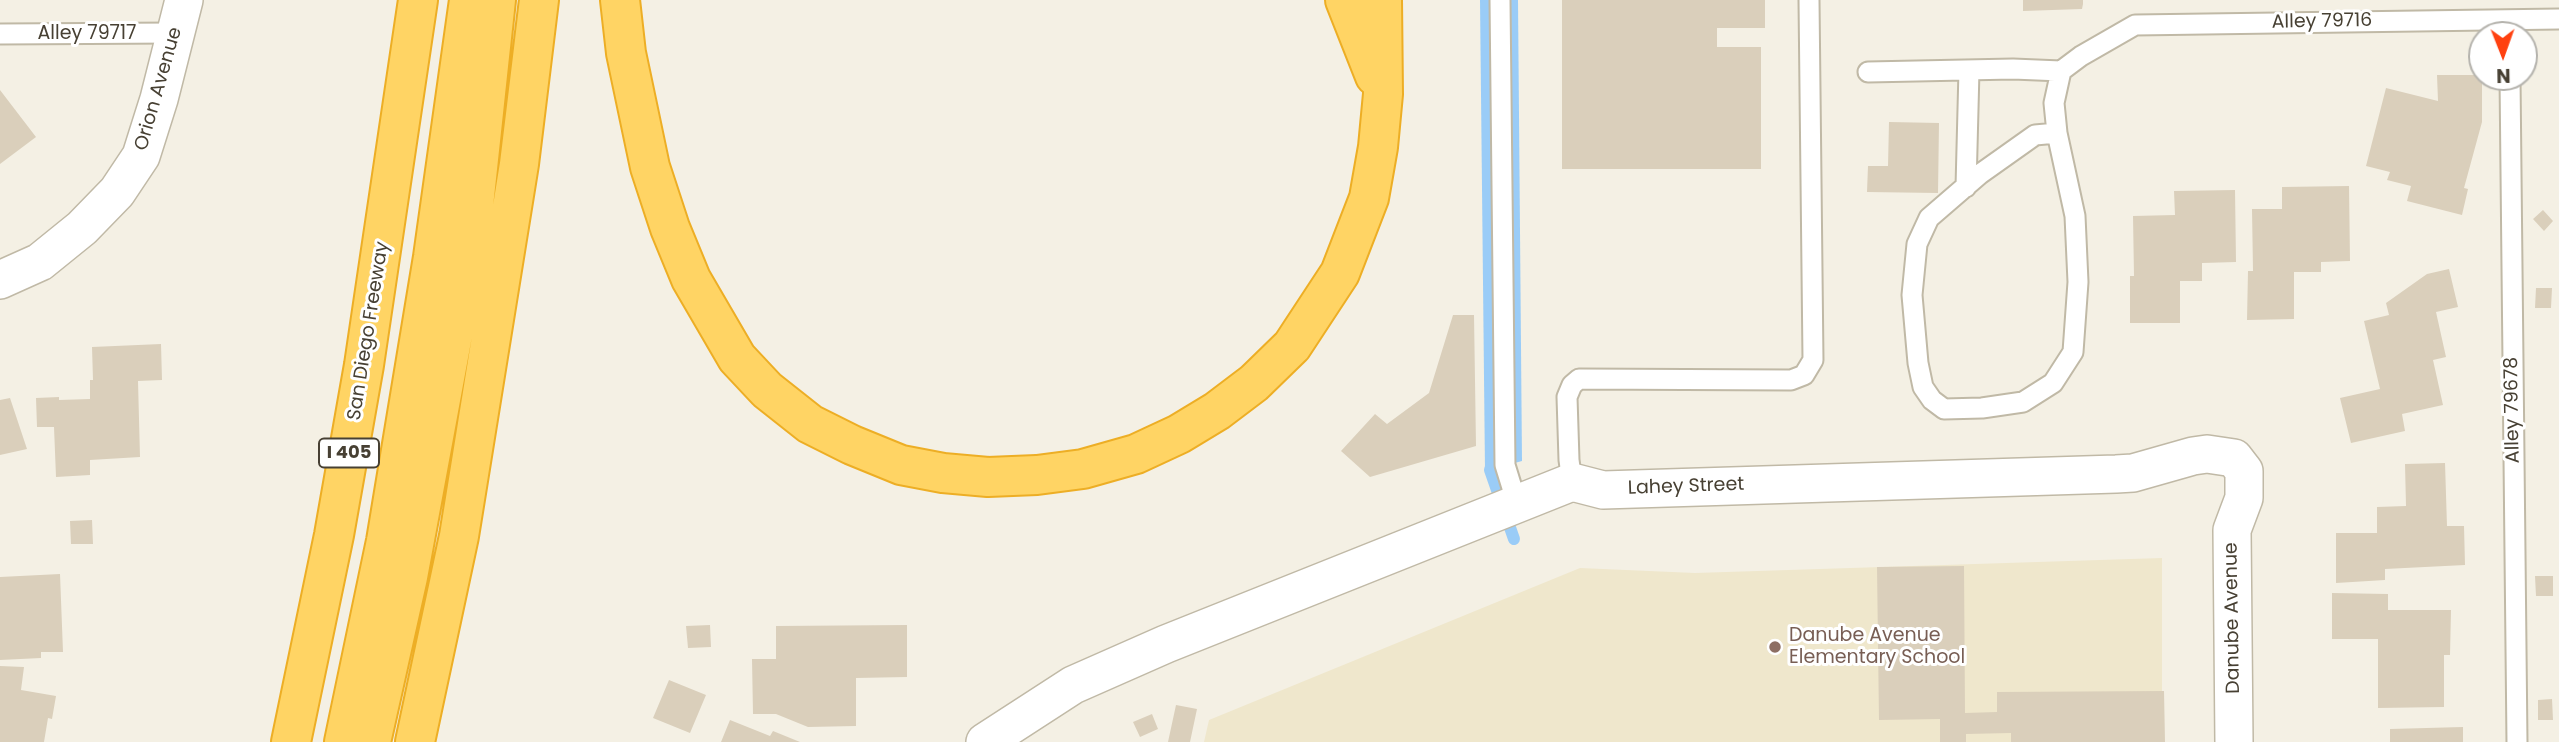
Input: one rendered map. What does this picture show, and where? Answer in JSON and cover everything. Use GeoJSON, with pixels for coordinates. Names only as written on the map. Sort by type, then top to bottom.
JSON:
{"type":"FeatureCollection","features":[{"type":"Feature","properties":{"kind":"highway","name":"San Diego Freeway"},"geometry":{"type":"LineString","coordinates":[[291,742],[334,536],[365,365],[418,0]]}},
{"type":"Feature","properties":{"kind":"highway"},"geometry":{"type":"LineString","coordinates":[[344,742],[389,527],[433,257],[469,0]]}},
{"type":"Feature","properties":{"kind":"highway"},"geometry":{"type":"LineString","coordinates":[[371,742],[408,577],[470,243],[496,0]]}},
{"type":"Feature","properties":{"kind":"highway"},"geometry":{"type":"LineString","coordinates":[[415,742],[459,536],[519,164],[539,0]]}},
{"type":"Feature","properties":{"kind":"highway"},"geometry":{"type":"LineString","coordinates":[[620,0],[626,53],[650,167],[670,228],[691,279],[737,359],[767,390],[810,424],[852,445],[901,465],[943,473],[988,477],[1037,475],[1083,469],[1136,454],[1179,434],[1254,383],[1292,346],[1340,273],[1369,198],[1378,147],[1382,94],[1382,0]]}},
{"type":"Feature","properties":{"kind":"highway"},"geometry":{"type":"LineString","coordinates":[[1345,0],[1382,94]]}},
{"type":"Feature","properties":{"kind":"street","name":"Orion Avenue"},"geometry":{"type":"LineString","coordinates":[[0,280],[40,262],[82,228],[117,192],[141,156],[159,99],[179,16]]}},
{"type":"Feature","properties":{"kind":"street","name":"Lahey Street"},"geometry":{"type":"LineString","coordinates":[[1572,482],[1603,490],[2116,474],[2133,473],[2193,456],[2220,455],[2234,458]]}},
{"type":"Feature","properties":{"kind":"street","name":"Danube Avenue"},"geometry":{"type":"LineString","coordinates":[[2234,458],[2244,471],[2245,484],[2244,498],[2232,530],[2234,742]]}},
{"type":"Feature","properties":{"kind":"street"},"geometry":{"type":"LineString","coordinates":[[985,742],[1073,685],[1166,644],[1572,482]]}},
{"type":"Feature","properties":{"kind":"lane"},"geometry":{"type":"LineString","coordinates":[[1500,0],[1505,465],[1517,504]]}},
{"type":"Feature","properties":{"kind":"lane"},"geometry":{"type":"LineString","coordinates":[[1572,482],[1567,397],[1572,385],[1579,380],[1791,380],[1804,375],[1813,360],[1809,0]]}},
{"type":"Feature","properties":{"kind":"lane","name":"Alley 79717"},"geometry":{"type":"LineString","coordinates":[[0,34],[179,16]]}},
{"type":"Feature","properties":{"kind":"lane","name":"Alley 79716"},"geometry":{"type":"LineString","coordinates":[[2538,22],[2559,19]]}},
{"type":"Feature","properties":{"kind":"lane","name":"Alley 79716"},"geometry":{"type":"LineString","coordinates":[[2061,71],[2081,56],[2135,25],[2468,27]]}},
{"type":"Feature","properties":{"kind":"lane"},"geometry":{"type":"LineString","coordinates":[[1966,187],[1969,70]]}},
{"type":"Feature","properties":{"kind":"lane"},"geometry":{"type":"LineString","coordinates":[[1868,72],[2061,71],[2054,103],[2057,133],[2074,216],[2078,282],[2073,352],[2053,383],[2023,402],[1982,408],[1944,409],[1932,400],[1923,387],[1918,363],[1912,295],[1917,244],[1929,218],[1966,187],[2035,135],[2057,133]]}},
{"type":"Feature","properties":{"kind":"lane","name":"Alley 79678"},"geometry":{"type":"LineString","coordinates":[[2510,91],[2516,742]]}},
{"type":"Feature","properties":{"kind":"shaded area","name":"Danube Avenue Elementary School"},"geometry":{"type":"Polygon","coordinates":[[[2162,558],[2162,742],[1204,742],[1209,720],[1580,568],[1695,573],[2162,558]]]}},
{"type":"Feature","properties":{"kind":"water"},"geometry":{"type":"Polygon","coordinates":[[[1480,0],[1518,0],[1522,461],[1485,471],[1480,0]]]}},
{"type":"Feature","properties":{"kind":"building"},"geometry":{"type":"Polygon","coordinates":[[[1562,0],[1765,0],[1765,28],[1717,28],[1717,47],[1761,47],[1761,169],[1562,169],[1562,0]]]}},
{"type":"Feature","properties":{"kind":"building"},"geometry":{"type":"Polygon","coordinates":[[[2023,0],[2083,0],[2083,4],[2082,9],[2023,11],[2023,0]]]}},
{"type":"Feature","properties":{"kind":"building"},"geometry":{"type":"Polygon","coordinates":[[[2437,75],[2468,75],[2468,91],[2482,91],[2482,122],[2464,188],[2468,189],[2462,215],[2407,201],[2411,186],[2387,180],[2390,172],[2366,166],[2386,88],[2438,101],[2437,75]]]}},
{"type":"Feature","properties":{"kind":"building"},"geometry":{"type":"Polygon","coordinates":[[[0,90],[36,137],[0,164],[0,90]]]}},
{"type":"Feature","properties":{"kind":"building"},"geometry":{"type":"Polygon","coordinates":[[[1889,122],[1939,123],[1938,193],[1867,192],[1868,166],[1888,166],[1889,122]]]}},
{"type":"Feature","properties":{"kind":"building"},"geometry":{"type":"Polygon","coordinates":[[[2349,186],[2350,261],[2321,262],[2321,272],[2294,272],[2294,319],[2247,320],[2248,271],[2253,271],[2252,209],[2282,209],[2282,187],[2349,186]]]}},
{"type":"Feature","properties":{"kind":"building"},"geometry":{"type":"Polygon","coordinates":[[[2235,190],[2236,262],[2202,263],[2202,281],[2180,281],[2180,323],[2130,323],[2130,276],[2134,276],[2133,216],[2175,215],[2174,191],[2235,190]]]}},
{"type":"Feature","properties":{"kind":"building"},"geometry":{"type":"Polygon","coordinates":[[[2543,210],[2553,221],[2544,231],[2533,219],[2543,210]]]}},
{"type":"Feature","properties":{"kind":"building"},"geometry":{"type":"Polygon","coordinates":[[[2449,269],[2458,307],[2436,312],[2446,357],[2433,360],[2443,405],[2402,414],[2405,431],[2351,443],[2340,398],[2380,389],[2364,321],[2389,315],[2386,303],[2427,274],[2449,269]]]}},
{"type":"Feature","properties":{"kind":"building"},"geometry":{"type":"Polygon","coordinates":[[[2536,288],[2552,288],[2551,308],[2535,308],[2536,288]]]}},
{"type":"Feature","properties":{"kind":"building"},"geometry":{"type":"Polygon","coordinates":[[[1453,315],[1474,315],[1476,446],[1370,477],[1341,451],[1375,414],[1387,424],[1429,393],[1453,315]]]}},
{"type":"Feature","properties":{"kind":"building"},"geometry":{"type":"Polygon","coordinates":[[[161,344],[162,380],[138,381],[140,457],[90,460],[90,475],[56,477],[54,427],[37,427],[36,398],[90,399],[90,380],[93,380],[92,347],[161,344]]]}},
{"type":"Feature","properties":{"kind":"building"},"geometry":{"type":"Polygon","coordinates":[[[10,398],[27,449],[0,455],[0,400],[10,398]]]}},
{"type":"Feature","properties":{"kind":"building"},"geometry":{"type":"Polygon","coordinates":[[[2445,463],[2447,526],[2464,526],[2465,565],[2385,569],[2385,580],[2336,583],[2336,533],[2377,533],[2377,507],[2406,506],[2405,464],[2445,463]]]}},
{"type":"Feature","properties":{"kind":"building"},"geometry":{"type":"Polygon","coordinates":[[[92,520],[93,544],[71,544],[70,521],[92,520]]]}},
{"type":"Feature","properties":{"kind":"building"},"geometry":{"type":"Polygon","coordinates":[[[1964,566],[1965,713],[1997,712],[1997,692],[2164,691],[2165,742],[2011,742],[2011,733],[1966,734],[1966,742],[1940,742],[1940,719],[1879,720],[1877,567],[1964,566]]]}},
{"type":"Feature","properties":{"kind":"building"},"geometry":{"type":"Polygon","coordinates":[[[60,574],[63,652],[41,652],[41,658],[0,660],[0,577],[60,574]]]}},
{"type":"Feature","properties":{"kind":"building"},"geometry":{"type":"Polygon","coordinates":[[[2535,576],[2553,576],[2553,596],[2536,596],[2535,576]]]}},
{"type":"Feature","properties":{"kind":"building"},"geometry":{"type":"Polygon","coordinates":[[[2332,593],[2388,594],[2388,610],[2451,610],[2450,655],[2444,655],[2444,707],[2378,708],[2378,639],[2332,639],[2332,593]]]}},
{"type":"Feature","properties":{"kind":"building"},"geometry":{"type":"Polygon","coordinates":[[[710,625],[711,647],[688,648],[686,626],[710,625]]]}},
{"type":"Feature","properties":{"kind":"building"},"geometry":{"type":"Polygon","coordinates":[[[907,625],[907,677],[856,678],[856,726],[808,727],[776,714],[753,714],[752,659],[776,659],[776,626],[907,625]]]}},
{"type":"Feature","properties":{"kind":"building"},"geometry":{"type":"Polygon","coordinates":[[[0,666],[24,667],[21,690],[56,696],[52,719],[48,718],[44,742],[0,742],[0,666]]]}},
{"type":"Feature","properties":{"kind":"building"},"geometry":{"type":"Polygon","coordinates":[[[669,680],[706,695],[690,733],[653,718],[669,680]]]}},
{"type":"Feature","properties":{"kind":"building"},"geometry":{"type":"Polygon","coordinates":[[[2552,699],[2553,720],[2538,720],[2538,700],[2552,699]]]}},
{"type":"Feature","properties":{"kind":"building"},"geometry":{"type":"Polygon","coordinates":[[[1176,705],[1197,709],[1190,742],[1168,742],[1176,705]]]}},
{"type":"Feature","properties":{"kind":"building"},"geometry":{"type":"Polygon","coordinates":[[[1152,714],[1158,729],[1140,737],[1133,722],[1152,714]]]}},
{"type":"Feature","properties":{"kind":"building"},"geometry":{"type":"Polygon","coordinates":[[[730,720],[770,736],[773,731],[800,742],[721,742],[730,720]]]}},
{"type":"Feature","properties":{"kind":"building"},"geometry":{"type":"Polygon","coordinates":[[[2463,727],[2463,742],[2390,742],[2390,729],[2463,727]]]}},
{"type":"Feature","properties":{"kind":"waterway"},"geometry":{"type":"LineString","coordinates":[[1496,453],[1490,470],[1514,539]]}},
{"type":"Feature","properties":{"kind":"place","name":"Danube Avenue Elementary School"},"geometry":{"type":"Point","coordinates":[1775,647]}}]}
